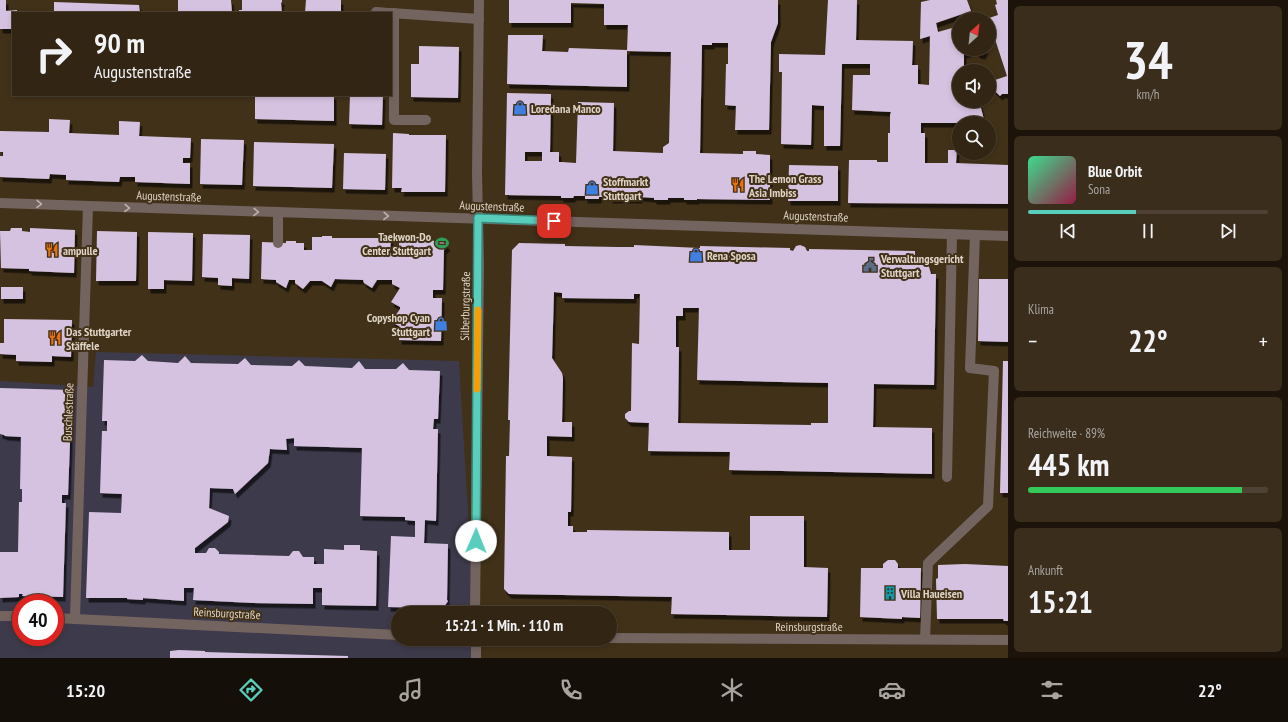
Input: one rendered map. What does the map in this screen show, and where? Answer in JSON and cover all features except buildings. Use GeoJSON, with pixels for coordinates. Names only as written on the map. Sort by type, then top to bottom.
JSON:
{"type":"FeatureCollection","features":[{"type":"Feature","properties":{"kind":"street","name":"Silberburgstraße"},"geometry":{"type":"LineString","coordinates":[[475,606],[479,0]]}},
{"type":"Feature","properties":{"kind":"street"},"geometry":{"type":"LineString","coordinates":[[392,13],[479,19]]}},
{"type":"Feature","properties":{"kind":"street"},"geometry":{"type":"LineString","coordinates":[[392,49],[394,120],[426,120]]}},
{"type":"Feature","properties":{"kind":"street","name":"Augustenstraße"},"geometry":{"type":"LineString","coordinates":[[0,203],[1008,236]]}},
{"type":"Feature","properties":{"kind":"street","name":"Buschlestraße"},"geometry":{"type":"LineString","coordinates":[[75,618],[88,206]]}},
{"type":"Feature","properties":{"kind":"street"},"geometry":{"type":"LineString","coordinates":[[278,212],[278,242]]}},
{"type":"Feature","properties":{"kind":"street"},"geometry":{"type":"LineString","coordinates":[[947,476],[952,234]]}},
{"type":"Feature","properties":{"kind":"street"},"geometry":{"type":"LineString","coordinates":[[925,639],[928,563],[988,506],[994,371],[970,368],[975,235]]}},
{"type":"Feature","properties":{"kind":"street"},"geometry":{"type":"LineString","coordinates":[[0,616],[12,616]]}},
{"type":"Feature","properties":{"kind":"street","name":"Reinsburgstraße"},"geometry":{"type":"LineString","coordinates":[[64,618],[391,635]]}},
{"type":"Feature","properties":{"kind":"street","name":"Reinsburgstraße"},"geometry":{"type":"LineString","coordinates":[[617,638],[1008,640]]}},
{"type":"Feature","properties":{"kind":"street"},"geometry":{"type":"LineString","coordinates":[[476,646],[476,658]]}},
{"type":"Feature","properties":{"kind":"shaded area"},"geometry":{"type":"Polygon","coordinates":[[[96,352],[459,361],[474,606],[391,606],[391,646],[476,646],[476,658],[0,658],[0,381],[93,387],[96,352]]]}},
{"type":"Feature","properties":{"kind":"slow traffic"},"geometry":{"type":"LineString","coordinates":[[477,389],[478,310]]}},
{"type":"Feature","properties":{"kind":"place","name":"Loredana Manco"},"geometry":{"type":"Point","coordinates":[520,108]}},
{"type":"Feature","properties":{"kind":"place","name":"The Lemon Grass Asia Imbiss"},"geometry":{"type":"Point","coordinates":[738,185]}},
{"type":"Feature","properties":{"kind":"place","name":"Stoffmarkt Stuttgart"},"geometry":{"type":"Point","coordinates":[592,188]}},
{"type":"Feature","properties":{"kind":"place","name":"Taekwon-Do Center Stuttgart"},"geometry":{"type":"Point","coordinates":[442,243]}},
{"type":"Feature","properties":{"kind":"place","name":"ampulle"},"geometry":{"type":"Point","coordinates":[52,250]}},
{"type":"Feature","properties":{"kind":"place","name":"Rena Sposa"},"geometry":{"type":"Point","coordinates":[696,255]}},
{"type":"Feature","properties":{"kind":"place","name":"Verwaltungsgericht Stuttgart"},"geometry":{"type":"Point","coordinates":[870,265]}},
{"type":"Feature","properties":{"kind":"place","name":"Copyshop Cyan Stuttgart"},"geometry":{"type":"Point","coordinates":[441,324]}},
{"type":"Feature","properties":{"kind":"place","name":"Das Stuttgarter Stäffele"},"geometry":{"type":"Point","coordinates":[55,338]}},
{"type":"Feature","properties":{"kind":"place","name":"Villa Haueisen"},"geometry":{"type":"Point","coordinates":[890,593]}},
{"type":"Feature","properties":{"kind":"route"},"geometry":{"type":"LineString","coordinates":[[476,541],[479,263],[478,218],[554,221]]}}]}
